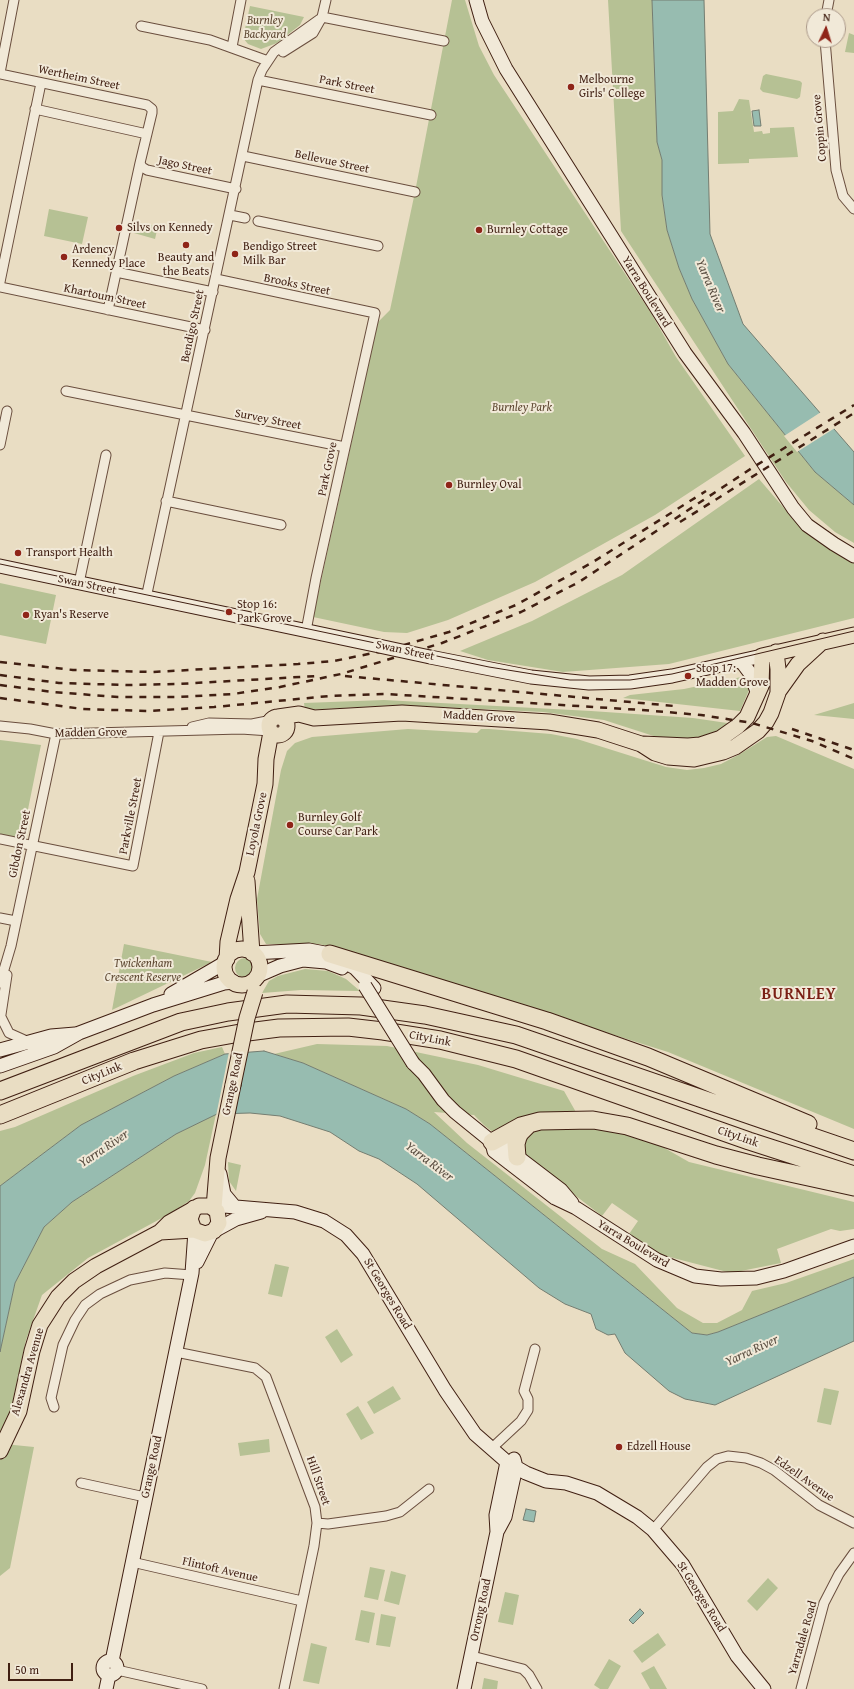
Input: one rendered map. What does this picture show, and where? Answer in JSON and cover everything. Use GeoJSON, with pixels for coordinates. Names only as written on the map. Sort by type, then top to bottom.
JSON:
{"type":"FeatureCollection","features":[{"type":"Feature","properties":{"kind":"highway"},"geometry":{"type":"LineString","coordinates":[[330,954],[547,1020],[648,1057],[806,1124],[854,1141]]}},
{"type":"Feature","properties":{"kind":"highway","name":"CityLink"},"geometry":{"type":"LineString","coordinates":[[0,1091],[181,1022],[228,1012],[287,1004],[361,1006],[425,1015],[516,1035],[854,1151]]}},
{"type":"Feature","properties":{"kind":"highway","name":"CityLink"},"geometry":{"type":"LineString","coordinates":[[0,1115],[134,1061],[202,1040],[279,1028],[354,1028],[440,1040],[516,1059],[749,1141],[854,1175]]}},
{"type":"Feature","properties":{"kind":"highway"},"geometry":{"type":"LineString","coordinates":[[492,1142],[521,1126],[531,1123],[575,1119],[610,1122],[627,1126],[716,1155],[854,1188]]}},
{"type":"Feature","properties":{"kind":"highway"},"geometry":{"type":"LineString","coordinates":[[517,1157],[516,1144],[518,1137],[524,1128],[531,1123]]}},
{"type":"Feature","properties":{"kind":"main road","name":"Yarra Boulevard"},"geometry":{"type":"LineString","coordinates":[[476,0],[482,21],[506,69],[685,353],[744,433],[793,508],[807,524],[834,544],[854,556]]}},
{"type":"Feature","properties":{"kind":"main road","name":"Swan Street"},"geometry":{"type":"LineString","coordinates":[[0,566],[146,598],[531,677],[589,683],[630,682],[672,676],[817,642],[854,635]]}},
{"type":"Feature","properties":{"kind":"main road","name":"Swan Street"},"geometry":{"type":"LineString","coordinates":[[817,642],[854,628]]}},
{"type":"Feature","properties":{"kind":"main road"},"geometry":{"type":"LineString","coordinates":[[778,693],[798,664],[817,642]]}},
{"type":"Feature","properties":{"kind":"main road","name":"Madden Grove"},"geometry":{"type":"LineString","coordinates":[[641,744],[655,753],[681,759],[694,759],[723,752],[746,741],[758,731],[771,713],[778,693],[778,669],[769,654]]}},
{"type":"Feature","properties":{"kind":"main road","name":"Madden Grove"},"geometry":{"type":"LineString","coordinates":[[277,728],[299,714],[314,718],[402,713],[527,720],[583,727],[641,744],[688,746],[713,742],[730,732],[743,721],[758,694],[769,654]]}},
{"type":"Feature","properties":{"kind":"main road"},"geometry":{"type":"LineString","coordinates":[[741,661],[750,672],[758,694]]}},
{"type":"Feature","properties":{"kind":"main road","name":"Loyola Grove"},"geometry":{"type":"LineString","coordinates":[[226,961],[228,942],[239,893],[247,872],[277,728]]}},
{"type":"Feature","properties":{"kind":"main road","name":"Loyola Grove"},"geometry":{"type":"LineString","coordinates":[[247,872],[252,953]]}},
{"type":"Feature","properties":{"kind":"main road"},"geometry":{"type":"LineString","coordinates":[[0,1066],[54,1047],[79,1033],[152,1005],[226,961],[233,952],[245,950],[252,953],[258,959],[260,966],[246,985],[226,973],[226,961]]}},
{"type":"Feature","properties":{"kind":"main road","name":"Yarra Boulevard"},"geometry":{"type":"LineString","coordinates":[[252,953],[309,950],[330,954],[355,968],[369,987],[442,1100],[492,1142],[502,1145],[561,1190],[576,1208]]}},
{"type":"Feature","properties":{"kind":"main road","name":"Yarra Boulevard"},"geometry":{"type":"LineString","coordinates":[[152,1005],[224,983],[246,985],[290,963],[314,960],[340,967],[369,987]]}},
{"type":"Feature","properties":{"kind":"main road","name":"Grange Road"},"geometry":{"type":"LineString","coordinates":[[214,1208],[220,1149],[247,1018],[246,985]]}},
{"type":"Feature","properties":{"kind":"main road"},"geometry":{"type":"LineString","coordinates":[[0,1050],[58,1035],[79,1033]]}},
{"type":"Feature","properties":{"kind":"main road","name":"Yarra Boulevard"},"geometry":{"type":"LineString","coordinates":[[492,1142],[494,1151],[555,1198],[576,1208],[657,1260],[683,1272],[709,1278],[743,1279],[769,1275],[854,1246]]}},
{"type":"Feature","properties":{"kind":"main road"},"geometry":{"type":"LineString","coordinates":[[220,1149],[222,1190],[234,1206]]}},
{"type":"Feature","properties":{"kind":"main road","name":"Grange Road"},"geometry":{"type":"LineString","coordinates":[[195,1208],[205,1191],[220,1149]]}},
{"type":"Feature","properties":{"kind":"main road"},"geometry":{"type":"LineString","coordinates":[[207,1205],[214,1208],[219,1220],[213,1231],[205,1234],[194,1230],[190,1219],[195,1208],[207,1205]]}},
{"type":"Feature","properties":{"kind":"main road","name":"St Georges Road"},"geometry":{"type":"LineString","coordinates":[[214,1208],[234,1206],[295,1212],[324,1221],[336,1228],[355,1245],[371,1267],[445,1390],[466,1419],[481,1427],[495,1445],[512,1462],[558,1476],[566,1483],[597,1494],[637,1517],[653,1530],[686,1570],[737,1656],[764,1689]]}},
{"type":"Feature","properties":{"kind":"main road","name":"Alexandra Avenue"},"geometry":{"type":"LineString","coordinates":[[0,1450],[19,1411],[32,1351],[40,1325],[58,1297],[74,1281],[96,1266],[160,1232],[169,1223],[195,1208]]}},
{"type":"Feature","properties":{"kind":"main road","name":"St Georges Road"},"geometry":{"type":"LineString","coordinates":[[213,1231],[248,1215],[274,1210]]}},
{"type":"Feature","properties":{"kind":"main road","name":"Grange Road"},"geometry":{"type":"LineString","coordinates":[[106,1689],[113,1669],[132,1562],[192,1274],[194,1230]]}},
{"type":"Feature","properties":{"kind":"main road","name":"Alexandra Avenue"},"geometry":{"type":"LineString","coordinates":[[160,1232],[194,1230]]}},
{"type":"Feature","properties":{"kind":"main road","name":"Grange Road"},"geometry":{"type":"LineString","coordinates":[[192,1274],[213,1231]]}},
{"type":"Feature","properties":{"kind":"main road","name":"Orrong Road"},"geometry":{"type":"LineString","coordinates":[[464,1689],[497,1532],[505,1516],[512,1462]]}},
{"type":"Feature","properties":{"kind":"street"},"geometry":{"type":"LineString","coordinates":[[0,73],[14,0]]}},
{"type":"Feature","properties":{"kind":"street"},"geometry":{"type":"LineString","coordinates":[[232,47],[241,0]]}},
{"type":"Feature","properties":{"kind":"street"},"geometry":{"type":"LineString","coordinates":[[326,0],[321,18],[444,41]]}},
{"type":"Feature","properties":{"kind":"street","name":"Bendigo Street"},"geometry":{"type":"LineString","coordinates":[[146,598],[166,501],[236,189],[258,80],[268,61],[282,46],[321,18]]}},
{"type":"Feature","properties":{"kind":"street"},"geometry":{"type":"LineString","coordinates":[[141,26],[210,40],[268,61]]}},
{"type":"Feature","properties":{"kind":"street","name":"Coppin Grove"},"geometry":{"type":"LineString","coordinates":[[826,48],[836,170],[843,196],[854,210]]}},
{"type":"Feature","properties":{"kind":"street","name":"Wertheim Street"},"geometry":{"type":"LineString","coordinates":[[0,73],[147,105],[152,109]]}},
{"type":"Feature","properties":{"kind":"street","name":"Park Street"},"geometry":{"type":"LineString","coordinates":[[258,80],[431,115]]}},
{"type":"Feature","properties":{"kind":"street"},"geometry":{"type":"LineString","coordinates":[[0,282],[41,83]]}},
{"type":"Feature","properties":{"kind":"street"},"geometry":{"type":"LineString","coordinates":[[36,109],[147,134]]}},
{"type":"Feature","properties":{"kind":"street","name":"Jago Street"},"geometry":{"type":"LineString","coordinates":[[152,109],[140,163],[147,170],[236,189]]}},
{"type":"Feature","properties":{"kind":"street","name":"Bellevue Street"},"geometry":{"type":"LineString","coordinates":[[243,156],[416,192]]}},
{"type":"Feature","properties":{"kind":"street"},"geometry":{"type":"LineString","coordinates":[[108,310],[140,163]]}},
{"type":"Feature","properties":{"kind":"street"},"geometry":{"type":"LineString","coordinates":[[230,215],[245,218]]}},
{"type":"Feature","properties":{"kind":"street"},"geometry":{"type":"LineString","coordinates":[[258,221],[378,246]]}},
{"type":"Feature","properties":{"kind":"street"},"geometry":{"type":"LineString","coordinates":[[116,272],[213,292]]}},
{"type":"Feature","properties":{"kind":"street","name":"Brooks Street"},"geometry":{"type":"LineString","coordinates":[[216,279],[375,313]]}},
{"type":"Feature","properties":{"kind":"street","name":"Khartoum Street"},"geometry":{"type":"LineString","coordinates":[[0,287],[205,330]]}},
{"type":"Feature","properties":{"kind":"street","name":"Park Grove"},"geometry":{"type":"LineString","coordinates":[[306,630],[375,313]]}},
{"type":"Feature","properties":{"kind":"street","name":"Survey Street"},"geometry":{"type":"LineString","coordinates":[[66,391],[345,447]]}},
{"type":"Feature","properties":{"kind":"street"},"geometry":{"type":"LineString","coordinates":[[0,445],[7,411]]}},
{"type":"Feature","properties":{"kind":"street"},"geometry":{"type":"LineString","coordinates":[[79,583],[106,455]]}},
{"type":"Feature","properties":{"kind":"street"},"geometry":{"type":"LineString","coordinates":[[166,501],[281,525]]}},
{"type":"Feature","properties":{"kind":"street","name":"Madden Grove"},"geometry":{"type":"LineString","coordinates":[[0,726],[30,729],[56,734],[159,732],[209,724],[252,724],[277,728]]}},
{"type":"Feature","properties":{"kind":"street","name":"Parkville Street"},"geometry":{"type":"LineString","coordinates":[[0,839],[133,866],[159,732]]}},
{"type":"Feature","properties":{"kind":"street","name":"Gibdon Street"},"geometry":{"type":"LineString","coordinates":[[0,1019],[8,960],[56,734]]}},
{"type":"Feature","properties":{"kind":"street"},"geometry":{"type":"LineString","coordinates":[[0,918],[16,921]]}},
{"type":"Feature","properties":{"kind":"street","name":"Gibdon Street"},"geometry":{"type":"LineString","coordinates":[[0,983],[8,960]]}},
{"type":"Feature","properties":{"kind":"street"},"geometry":{"type":"LineString","coordinates":[[0,1019],[9,1034],[28,1042]]}},
{"type":"Feature","properties":{"kind":"street"},"geometry":{"type":"LineString","coordinates":[[54,1407],[51,1398],[63,1345],[74,1320],[85,1304],[100,1294],[130,1280],[165,1273],[192,1274]]}},
{"type":"Feature","properties":{"kind":"street"},"geometry":{"type":"LineString","coordinates":[[495,1445],[521,1421],[528,1410],[528,1400],[524,1391],[535,1349]]}},
{"type":"Feature","properties":{"kind":"street","name":"Hill Street"},"geometry":{"type":"LineString","coordinates":[[176,1352],[255,1368],[266,1377],[315,1507],[317,1523],[284,1689]]}},
{"type":"Feature","properties":{"kind":"street","name":"Edzell Avenue"},"geometry":{"type":"LineString","coordinates":[[653,1530],[707,1467],[717,1459],[728,1456],[746,1458],[761,1463],[774,1470],[816,1503],[854,1523]]}},
{"type":"Feature","properties":{"kind":"street"},"geometry":{"type":"LineString","coordinates":[[81,1483],[146,1497]]}},
{"type":"Feature","properties":{"kind":"street"},"geometry":{"type":"LineString","coordinates":[[317,1523],[328,1524],[386,1516],[400,1512],[429,1489]]}},
{"type":"Feature","properties":{"kind":"street","name":"Yarradale Road"},"geometry":{"type":"LineString","coordinates":[[800,1689],[824,1603],[838,1574],[854,1553]]}},
{"type":"Feature","properties":{"kind":"street","name":"Flintoft Avenue"},"geometry":{"type":"LineString","coordinates":[[132,1562],[302,1601]]}},
{"type":"Feature","properties":{"kind":"street"},"geometry":{"type":"LineString","coordinates":[[472,1656],[523,1669],[529,1675],[537,1689]]}},
{"type":"Feature","properties":{"kind":"street"},"geometry":{"type":"LineString","coordinates":[[113,1669],[202,1689]]}},
{"type":"Feature","properties":{"kind":"green space","name":"Burnley Park"},"geometry":{"type":"Polygon","coordinates":[[[452,0],[465,0],[479,46],[494,75],[651,313],[676,357],[745,456],[655,515],[535,582],[448,620],[407,633],[384,632],[313,617],[378,322],[390,310],[415,192],[452,0]]]}},
{"type":"Feature","properties":{"kind":"green space"},"geometry":{"type":"Polygon","coordinates":[[[608,0],[652,0],[657,142],[662,160],[662,195],[667,230],[679,268],[692,299],[728,364],[815,472],[854,505],[854,543],[835,532],[809,510],[786,482],[621,231],[608,0]]]}},
{"type":"Feature","properties":{"kind":"green space","name":"Burnley Backyard"},"geometry":{"type":"Polygon","coordinates":[[[250,6],[304,17],[300,25],[277,43],[261,49],[248,44],[243,38],[250,6]]]}},
{"type":"Feature","properties":{"kind":"green space"},"geometry":{"type":"Polygon","coordinates":[[[849,33],[854,35],[854,53],[845,52],[849,33]]]}},
{"type":"Feature","properties":{"kind":"green space"},"geometry":{"type":"Polygon","coordinates":[[[766,74],[800,81],[802,83],[800,97],[797,99],[763,92],[760,89],[763,76],[766,74]]]}},
{"type":"Feature","properties":{"kind":"green space"},"geometry":{"type":"Polygon","coordinates":[[[739,99],[749,100],[754,132],[762,131],[763,134],[770,133],[770,128],[794,127],[798,157],[749,159],[749,163],[718,164],[718,112],[733,111],[739,99]]]}},
{"type":"Feature","properties":{"kind":"green space"},"geometry":{"type":"Polygon","coordinates":[[[49,209],[88,217],[82,244],[44,236],[49,209]]]}},
{"type":"Feature","properties":{"kind":"green space"},"geometry":{"type":"Polygon","coordinates":[[[136,222],[158,226],[155,239],[134,233],[136,222]]]}},
{"type":"Feature","properties":{"kind":"green space"},"geometry":{"type":"Polygon","coordinates":[[[759,479],[802,529],[854,560],[854,618],[669,664],[563,672],[488,660],[460,651],[532,621],[622,575],[759,479]]]}},
{"type":"Feature","properties":{"kind":"green space","name":"Ryan's Reserve"},"geometry":{"type":"Polygon","coordinates":[[[0,583],[56,595],[46,644],[0,635],[0,583]]]}},
{"type":"Feature","properties":{"kind":"green space"},"geometry":{"type":"Polygon","coordinates":[[[746,676],[749,690],[740,711],[623,698],[630,695],[684,689],[746,676]]]}},
{"type":"Feature","properties":{"kind":"green space"},"geometry":{"type":"Polygon","coordinates":[[[384,700],[591,711],[693,718],[734,724],[704,740],[666,740],[604,720],[543,712],[398,705],[305,710],[304,703],[384,700]]]}},
{"type":"Feature","properties":{"kind":"green space"},"geometry":{"type":"Polygon","coordinates":[[[854,703],[854,719],[814,715],[854,703]]]}},
{"type":"Feature","properties":{"kind":"green space"},"geometry":{"type":"Polygon","coordinates":[[[408,729],[477,733],[481,729],[489,729],[551,734],[577,739],[666,767],[687,770],[721,764],[767,737],[776,736],[854,769],[854,1129],[668,1052],[348,951],[319,944],[266,944],[260,934],[257,899],[281,770],[287,751],[295,743],[312,737],[408,729]]]}},
{"type":"Feature","properties":{"kind":"green space"},"geometry":{"type":"Polygon","coordinates":[[[0,740],[41,745],[22,839],[0,834],[0,740]]]}},
{"type":"Feature","properties":{"kind":"green space","name":"Twickenham Crescent Reserve"},"geometry":{"type":"Polygon","coordinates":[[[124,944],[212,962],[112,1010],[124,944]]]}},
{"type":"Feature","properties":{"kind":"green space"},"geometry":{"type":"Polygon","coordinates":[[[245,958],[252,961],[255,968],[252,975],[245,978],[238,975],[235,968],[238,961],[245,958]]]}},
{"type":"Feature","properties":{"kind":"green space"},"geometry":{"type":"Polygon","coordinates":[[[305,969],[328,971],[346,979],[360,991],[301,990],[262,993],[269,981],[278,976],[305,969]]]}},
{"type":"Feature","properties":{"kind":"green space"},"geometry":{"type":"Polygon","coordinates":[[[317,1044],[387,1046],[478,1065],[564,1091],[577,1114],[647,1138],[689,1162],[854,1202],[854,1229],[840,1231],[831,1229],[777,1249],[781,1263],[731,1273],[662,1255],[629,1234],[638,1221],[612,1203],[602,1216],[485,1126],[474,1115],[434,1112],[467,1143],[602,1249],[635,1264],[677,1308],[703,1323],[717,1323],[742,1310],[752,1291],[786,1283],[854,1259],[854,1277],[718,1332],[707,1335],[692,1333],[430,1124],[406,1109],[303,1063],[274,1054],[317,1044]]]}},
{"type":"Feature","properties":{"kind":"green space"},"geometry":{"type":"Polygon","coordinates":[[[222,1047],[225,1054],[174,1076],[81,1125],[0,1186],[0,1131],[15,1127],[133,1076],[194,1053],[222,1047]]]}},
{"type":"Feature","properties":{"kind":"green space"},"geometry":{"type":"Polygon","coordinates":[[[216,1114],[205,1165],[195,1193],[189,1201],[173,1212],[88,1258],[42,1295],[26,1340],[11,1409],[0,1435],[0,1352],[15,1283],[44,1227],[72,1202],[176,1134],[216,1114]]]}},
{"type":"Feature","properties":{"kind":"green space"},"geometry":{"type":"Polygon","coordinates":[[[228,1162],[241,1165],[236,1191],[229,1181],[228,1162]]]}},
{"type":"Feature","properties":{"kind":"green space"},"geometry":{"type":"Polygon","coordinates":[[[275,1264],[289,1267],[282,1297],[268,1294],[275,1264]]]}},
{"type":"Feature","properties":{"kind":"green space"},"geometry":{"type":"Polygon","coordinates":[[[337,1329],[353,1355],[341,1363],[325,1337],[337,1329]]]}},
{"type":"Feature","properties":{"kind":"green space"},"geometry":{"type":"Polygon","coordinates":[[[393,1386],[401,1399],[374,1414],[367,1402],[393,1386]]]}},
{"type":"Feature","properties":{"kind":"green space"},"geometry":{"type":"Polygon","coordinates":[[[824,1388],[839,1391],[831,1425],[817,1422],[824,1388]]]}},
{"type":"Feature","properties":{"kind":"green space"},"geometry":{"type":"Polygon","coordinates":[[[358,1406],[374,1433],[361,1440],[346,1414],[358,1406]]]}},
{"type":"Feature","properties":{"kind":"green space"},"geometry":{"type":"Polygon","coordinates":[[[269,1439],[270,1452],[240,1456],[238,1443],[269,1439]]]}},
{"type":"Feature","properties":{"kind":"green space"},"geometry":{"type":"Polygon","coordinates":[[[4,1444],[34,1447],[10,1568],[0,1576],[0,1449],[4,1444]]]}},
{"type":"Feature","properties":{"kind":"green space"},"geometry":{"type":"Polygon","coordinates":[[[370,1567],[385,1570],[378,1600],[364,1597],[370,1567]]]}},
{"type":"Feature","properties":{"kind":"green space"},"geometry":{"type":"Polygon","coordinates":[[[391,1571],[406,1575],[399,1605],[384,1601],[391,1571]]]}},
{"type":"Feature","properties":{"kind":"green space"},"geometry":{"type":"Polygon","coordinates":[[[768,1578],[778,1588],[757,1611],[747,1601],[768,1578]]]}},
{"type":"Feature","properties":{"kind":"green space"},"geometry":{"type":"Polygon","coordinates":[[[505,1592],[519,1595],[513,1625],[498,1622],[505,1592]]]}},
{"type":"Feature","properties":{"kind":"green space"},"geometry":{"type":"Polygon","coordinates":[[[361,1610],[375,1613],[369,1643],[355,1640],[361,1610]]]}},
{"type":"Feature","properties":{"kind":"green space"},"geometry":{"type":"Polygon","coordinates":[[[381,1614],[396,1617],[390,1647],[376,1645],[381,1614]]]}},
{"type":"Feature","properties":{"kind":"green space"},"geometry":{"type":"Polygon","coordinates":[[[658,1633],[666,1645],[642,1663],[633,1651],[658,1633]]]}},
{"type":"Feature","properties":{"kind":"green space"},"geometry":{"type":"Polygon","coordinates":[[[311,1643],[327,1647],[319,1684],[303,1681],[311,1643]]]}},
{"type":"Feature","properties":{"kind":"green space"},"geometry":{"type":"Polygon","coordinates":[[[609,1659],[621,1666],[608,1689],[600,1689],[594,1685],[609,1659]]]}},
{"type":"Feature","properties":{"kind":"green space"},"geometry":{"type":"Polygon","coordinates":[[[654,1666],[667,1689],[650,1689],[641,1673],[654,1666]]]}},
{"type":"Feature","properties":{"kind":"green space"},"geometry":{"type":"Polygon","coordinates":[[[484,1678],[498,1681],[497,1689],[482,1689],[484,1678]]]}},
{"type":"Feature","properties":{"kind":"water","name":"Yarra River"},"geometry":{"type":"Polygon","coordinates":[[[652,0],[704,0],[710,234],[743,324],[854,452],[854,505],[815,472],[728,364],[692,299],[679,268],[667,230],[662,195],[662,160],[657,142],[652,0]]]}},
{"type":"Feature","properties":{"kind":"water"},"geometry":{"type":"Polygon","coordinates":[[[759,110],[761,126],[754,126],[752,111],[759,110]]]}},
{"type":"Feature","properties":{"kind":"water","name":"Yarra River"},"geometry":{"type":"Polygon","coordinates":[[[264,1051],[303,1063],[406,1109],[430,1124],[692,1333],[707,1335],[718,1332],[854,1277],[854,1341],[715,1405],[685,1399],[669,1391],[625,1353],[615,1334],[608,1335],[596,1329],[591,1314],[565,1304],[539,1288],[417,1184],[379,1159],[359,1151],[330,1132],[280,1116],[250,1113],[217,1114],[176,1134],[72,1202],[44,1227],[15,1283],[0,1352],[0,1186],[81,1125],[174,1076],[225,1054],[264,1051]]]}},
{"type":"Feature","properties":{"kind":"water"},"geometry":{"type":"Polygon","coordinates":[[[526,1509],[536,1511],[534,1522],[523,1520],[526,1509]]]}},
{"type":"Feature","properties":{"kind":"water"},"geometry":{"type":"Polygon","coordinates":[[[640,1609],[644,1613],[633,1624],[629,1620],[640,1609]]]}},
{"type":"Feature","properties":{"kind":"pier"},"geometry":{"type":"Polygon","coordinates":[[[821,412],[835,428],[797,452],[784,436],[821,412]]]}},
{"type":"Feature","properties":{"kind":"pier"},"geometry":{"type":"Polygon","coordinates":[[[247,1050],[234,1115],[216,1116],[229,1052],[247,1050]]]}},
{"type":"Feature","properties":{"kind":"tram line"},"geometry":{"type":"LineString","coordinates":[[0,564],[489,667],[570,680],[630,680],[672,674],[854,631]]}},
{"type":"Feature","properties":{"kind":"railway"},"geometry":{"type":"LineString","coordinates":[[0,685],[53,692],[118,697],[179,697],[233,694],[280,687],[341,674],[442,643],[521,612],[579,582],[752,468],[854,405]]}},
{"type":"Feature","properties":{"kind":"railway"},"geometry":{"type":"LineString","coordinates":[[680,522],[854,413]]}},
{"type":"Feature","properties":{"kind":"railway"},"geometry":{"type":"LineString","coordinates":[[0,662],[73,670],[152,672],[334,661],[383,651],[449,632],[516,605],[593,562],[706,491]]}},
{"type":"Feature","properties":{"kind":"railway"},"geometry":{"type":"LineString","coordinates":[[0,675],[59,683],[127,685],[178,684],[317,676]]}},
{"type":"Feature","properties":{"kind":"railway"},"geometry":{"type":"LineString","coordinates":[[345,676],[674,706]]}},
{"type":"Feature","properties":{"kind":"railway"},"geometry":{"type":"LineString","coordinates":[[0,698],[83,709],[147,711],[214,707],[329,696],[386,694],[642,710],[701,715],[752,723],[812,741],[854,759]]}},
{"type":"Feature","properties":{"kind":"railway"},"geometry":{"type":"LineString","coordinates":[[792,729],[854,750]]}},
{"type":"Feature","properties":{"kind":"place","name":"Melbourne Girls' College"},"geometry":{"type":"Point","coordinates":[571,87]}},
{"type":"Feature","properties":{"kind":"place","name":"Silvs on Kennedy"},"geometry":{"type":"Point","coordinates":[119,228]}},
{"type":"Feature","properties":{"kind":"place","name":"Burnley Cottage"},"geometry":{"type":"Point","coordinates":[479,230]}},
{"type":"Feature","properties":{"kind":"place","name":"Beauty and the Beats"},"geometry":{"type":"Point","coordinates":[186,245]}},
{"type":"Feature","properties":{"kind":"place","name":"Bendigo Street Milk Bar"},"geometry":{"type":"Point","coordinates":[235,254]}},
{"type":"Feature","properties":{"kind":"place","name":"Ardency Kennedy Place"},"geometry":{"type":"Point","coordinates":[64,257]}},
{"type":"Feature","properties":{"kind":"place","name":"Burnley Oval"},"geometry":{"type":"Point","coordinates":[449,485]}},
{"type":"Feature","properties":{"kind":"place","name":"Transport Health"},"geometry":{"type":"Point","coordinates":[18,553]}},
{"type":"Feature","properties":{"kind":"place","name":"Stop 16: Park Grove"},"geometry":{"type":"Point","coordinates":[229,612]}},
{"type":"Feature","properties":{"kind":"place","name":"Ryan's Reserve"},"geometry":{"type":"Point","coordinates":[26,615]}},
{"type":"Feature","properties":{"kind":"place","name":"Stop 17: Madden Grove"},"geometry":{"type":"Point","coordinates":[688,676]}},
{"type":"Feature","properties":{"kind":"place","name":"Burnley Golf Course Car Park"},"geometry":{"type":"Point","coordinates":[290,825]}},
{"type":"Feature","properties":{"kind":"place","name":"Edzell House"},"geometry":{"type":"Point","coordinates":[619,1447]}},
{"type":"Feature","properties":{"kind":"district","name":"BURNLEY"},"geometry":{"type":"Point","coordinates":[799,995]}}]}
